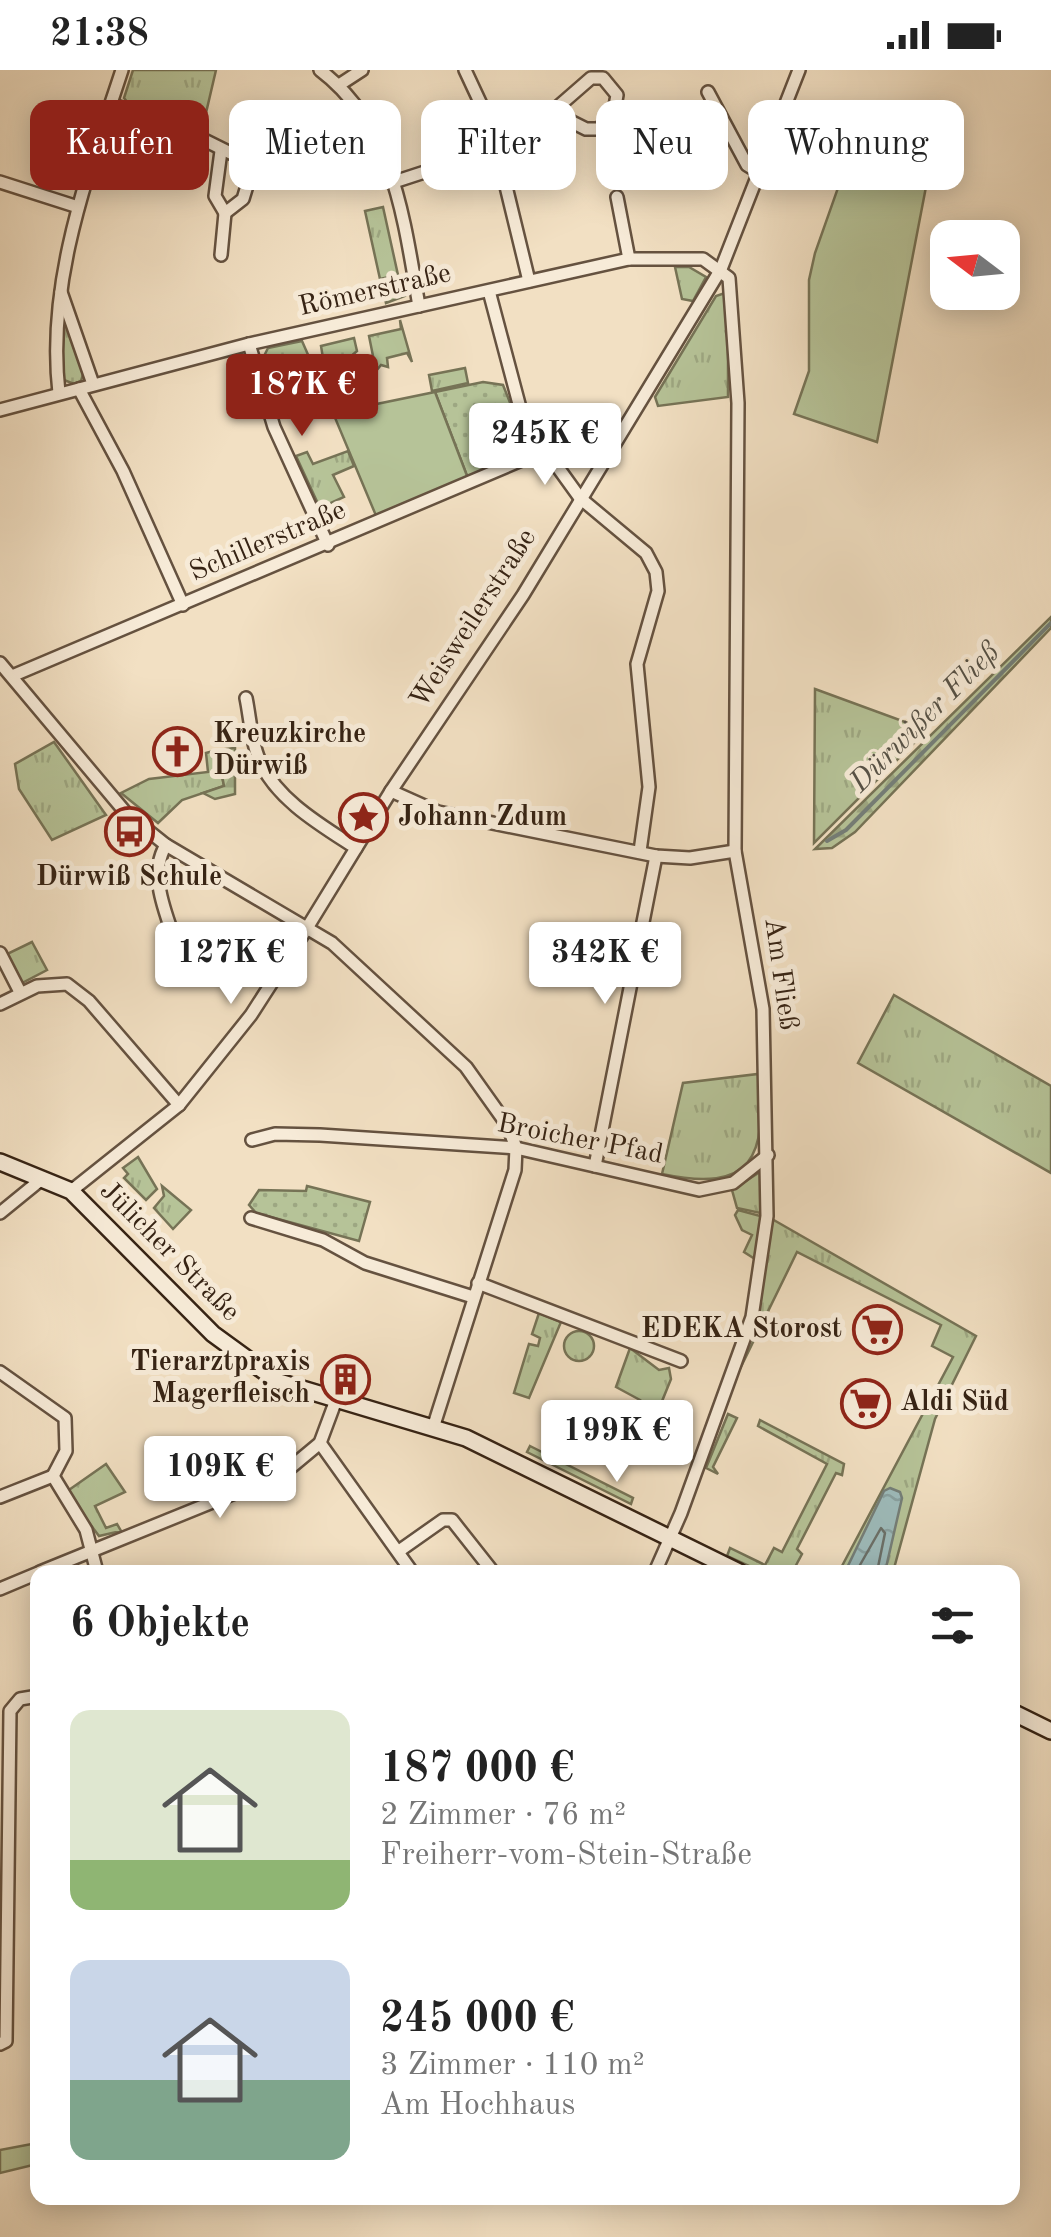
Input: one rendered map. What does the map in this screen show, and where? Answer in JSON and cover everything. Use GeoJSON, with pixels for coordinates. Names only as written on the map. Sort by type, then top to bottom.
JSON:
{"type":"FeatureCollection","features":[{"type":"Feature","properties":{"kind":"street"},"geometry":{"type":"LineString","coordinates":[[112,100],[122,70]]}},
{"type":"Feature","properties":{"kind":"street"},"geometry":{"type":"LineString","coordinates":[[320,70],[339,84],[350,100]]}},
{"type":"Feature","properties":{"kind":"street"},"geometry":{"type":"LineString","coordinates":[[339,84],[362,70]]}},
{"type":"Feature","properties":{"kind":"street"},"geometry":{"type":"LineString","coordinates":[[465,70],[477,100]]}},
{"type":"Feature","properties":{"kind":"street","name":"Weisweilerstraße"},"geometry":{"type":"LineString","coordinates":[[788,100],[800,70]]}},
{"type":"Feature","properties":{"kind":"street"},"geometry":{"type":"LineString","coordinates":[[591,78],[604,78],[618,94],[613,116],[598,129],[586,129],[552,112],[591,78]]}},
{"type":"Feature","properties":{"kind":"street"},"geometry":{"type":"LineString","coordinates":[[708,92],[748,165]]}},
{"type":"Feature","properties":{"kind":"street"},"geometry":{"type":"LineString","coordinates":[[209,144],[229,155]]}},
{"type":"Feature","properties":{"kind":"street"},"geometry":{"type":"LineString","coordinates":[[221,151],[215,196],[226,214],[221,255]]}},
{"type":"Feature","properties":{"kind":"street"},"geometry":{"type":"LineString","coordinates":[[0,182],[78,207]]}},
{"type":"Feature","properties":{"kind":"street"},"geometry":{"type":"LineString","coordinates":[[59,393],[61,292],[83,190]]}},
{"type":"Feature","properties":{"kind":"street"},"geometry":{"type":"LineString","coordinates":[[226,214],[243,199],[246,190]]}},
{"type":"Feature","properties":{"kind":"street"},"geometry":{"type":"LineString","coordinates":[[395,190],[419,306]]}},
{"type":"Feature","properties":{"kind":"street"},"geometry":{"type":"LineString","coordinates":[[507,190],[528,281]]}},
{"type":"Feature","properties":{"kind":"street","name":"Weisweilerstraße"},"geometry":{"type":"LineString","coordinates":[[71,1190],[179,1105],[251,1015],[391,791],[523,596],[721,269],[753,190]]}},
{"type":"Feature","properties":{"kind":"street"},"geometry":{"type":"LineString","coordinates":[[617,198],[630,260]]}},
{"type":"Feature","properties":{"kind":"street","name":"Römerstraße"},"geometry":{"type":"LineString","coordinates":[[0,410],[249,344],[630,260],[703,258],[721,269]]}},
{"type":"Feature","properties":{"kind":"street","name":"Am Fließ"},"geometry":{"type":"LineString","coordinates":[[657,1565],[752,1317],[767,1216],[763,1009],[735,851],[738,403],[733,290],[721,269]]}},
{"type":"Feature","properties":{"kind":"street"},"geometry":{"type":"LineString","coordinates":[[489,291],[510,382],[523,419],[580,498],[646,553],[656,572],[658,591],[637,664],[650,787],[640,851]]}},
{"type":"Feature","properties":{"kind":"street"},"geometry":{"type":"LineString","coordinates":[[61,292],[94,384]]}},
{"type":"Feature","properties":{"kind":"street"},"geometry":{"type":"LineString","coordinates":[[249,344],[274,427],[328,544]]}},
{"type":"Feature","properties":{"kind":"street"},"geometry":{"type":"LineString","coordinates":[[79,388],[123,471],[182,605]]}},
{"type":"Feature","properties":{"kind":"street","name":"Schillerstraße"},"geometry":{"type":"LineString","coordinates":[[12,676],[543,451]]}},
{"type":"Feature","properties":{"kind":"street"},"geometry":{"type":"LineString","coordinates":[[0,662],[126,813],[166,845],[332,943],[466,1067],[500,1113],[516,1148],[515,1170],[433,1428]]}},
{"type":"Feature","properties":{"kind":"street"},"geometry":{"type":"LineString","coordinates":[[246,698],[258,758],[265,771],[308,817],[356,848]]}},
{"type":"Feature","properties":{"kind":"street"},"geometry":{"type":"LineString","coordinates":[[391,791],[438,812],[656,856],[690,858],[735,851]]}},
{"type":"Feature","properties":{"kind":"street"},"geometry":{"type":"LineString","coordinates":[[166,845],[157,860],[156,877],[180,956]]}},
{"type":"Feature","properties":{"kind":"street"},"geometry":{"type":"LineString","coordinates":[[594,1166],[656,856]]}},
{"type":"Feature","properties":{"kind":"street"},"geometry":{"type":"LineString","coordinates":[[0,953],[20,992]]}},
{"type":"Feature","properties":{"kind":"street"},"geometry":{"type":"LineString","coordinates":[[0,1004],[20,992],[53,982],[80,992],[179,1105]]}},
{"type":"Feature","properties":{"kind":"street","name":"Broicher Pfad"},"geometry":{"type":"LineString","coordinates":[[252,1140],[275,1134],[320,1135],[516,1148],[699,1190],[733,1183],[768,1155]]}},
{"type":"Feature","properties":{"kind":"street","name":"Jülicher Straße"},"geometry":{"type":"LineString","coordinates":[[0,1162],[71,1190],[222,1341],[279,1382],[488,1447],[725,1565]]}},
{"type":"Feature","properties":{"kind":"street"},"geometry":{"type":"LineString","coordinates":[[0,1213],[43,1178]]}},
{"type":"Feature","properties":{"kind":"street"},"geometry":{"type":"LineString","coordinates":[[251,1218],[323,1240],[365,1263],[473,1297]]}},
{"type":"Feature","properties":{"kind":"street"},"geometry":{"type":"LineString","coordinates":[[478,1283],[682,1361]]}},
{"type":"Feature","properties":{"kind":"street"},"geometry":{"type":"LineString","coordinates":[[0,1372],[65,1418],[66,1451],[53,1476],[0,1497]]}},
{"type":"Feature","properties":{"kind":"street"},"geometry":{"type":"LineString","coordinates":[[57,1565],[284,1473],[320,1443],[336,1400]]}},
{"type":"Feature","properties":{"kind":"street"},"geometry":{"type":"LineString","coordinates":[[320,1443],[407,1565]]}},
{"type":"Feature","properties":{"kind":"street"},"geometry":{"type":"LineString","coordinates":[[53,1476],[86,1530],[95,1565]]}},
{"type":"Feature","properties":{"kind":"street"},"geometry":{"type":"LineString","coordinates":[[398,1552],[444,1520],[452,1520],[487,1565]]}},
{"type":"Feature","properties":{"kind":"street"},"geometry":{"type":"LineString","coordinates":[[0,1590],[30,1577]]}},
{"type":"Feature","properties":{"kind":"street"},"geometry":{"type":"LineString","coordinates":[[0,2044],[6,2041],[10,1711],[20,1700],[30,1698]]}},
{"type":"Feature","properties":{"kind":"street"},"geometry":{"type":"LineString","coordinates":[[1020,1716],[1051,1732]]}},
{"type":"Feature","properties":{"kind":"green space"},"geometry":{"type":"Polygon","coordinates":[[[133,70],[216,70],[209,100],[124,98],[133,70]]]}},
{"type":"Feature","properties":{"kind":"green space"},"geometry":{"type":"Polygon","coordinates":[[[837,190],[925,190],[877,442],[794,414],[809,371],[809,280],[837,190]]]}},
{"type":"Feature","properties":{"kind":"green space"},"geometry":{"type":"Polygon","coordinates":[[[383,207],[398,275],[380,279],[365,211],[383,207]]]}},
{"type":"Feature","properties":{"kind":"green space"},"geometry":{"type":"Polygon","coordinates":[[[675,267],[689,267],[706,277],[693,301],[682,299],[675,267]]]}},
{"type":"Feature","properties":{"kind":"green space"},"geometry":{"type":"Polygon","coordinates":[[[405,278],[405,296],[386,303],[381,282],[405,278]]]}},
{"type":"Feature","properties":{"kind":"green space"},"geometry":{"type":"Polygon","coordinates":[[[725,293],[728,397],[658,406],[655,397],[716,296],[725,293]]]}},
{"type":"Feature","properties":{"kind":"green space"},"geometry":{"type":"Polygon","coordinates":[[[64,310],[84,371],[81,381],[74,384],[64,380],[61,369],[64,310]]]}},
{"type":"Feature","properties":{"kind":"green space"},"geometry":{"type":"Polygon","coordinates":[[[400,320],[412,362],[407,353],[387,358],[388,367],[381,365],[376,371],[369,336],[401,329],[400,320]]]}},
{"type":"Feature","properties":{"kind":"green space"},"geometry":{"type":"Polygon","coordinates":[[[354,338],[357,351],[349,358],[330,363],[323,358],[321,346],[354,338]]]}},
{"type":"Feature","properties":{"kind":"green space"},"geometry":{"type":"Polygon","coordinates":[[[302,341],[313,366],[300,369],[303,383],[274,395],[262,360],[268,348],[302,341]]]}},
{"type":"Feature","properties":{"kind":"green space"},"geometry":{"type":"Polygon","coordinates":[[[465,368],[468,383],[432,391],[429,375],[465,368]]]}},
{"type":"Feature","properties":{"kind":"green space"},"geometry":{"type":"Polygon","coordinates":[[[483,382],[503,385],[524,438],[512,462],[469,481],[435,392],[483,382]]]}},
{"type":"Feature","properties":{"kind":"green space"},"geometry":{"type":"Polygon","coordinates":[[[435,392],[469,481],[377,518],[333,413],[435,392]]]}},
{"type":"Feature","properties":{"kind":"green space"},"geometry":{"type":"Polygon","coordinates":[[[348,451],[354,466],[333,475],[344,497],[320,508],[296,456],[307,452],[313,464],[348,451]]]}},
{"type":"Feature","properties":{"kind":"green space"},"geometry":{"type":"Polygon","coordinates":[[[1051,617],[1051,628],[855,832],[832,848],[815,849],[1051,617]]]}},
{"type":"Feature","properties":{"kind":"green space"},"geometry":{"type":"Polygon","coordinates":[[[815,689],[927,730],[814,843],[815,689]]]}},
{"type":"Feature","properties":{"kind":"green space"},"geometry":{"type":"Polygon","coordinates":[[[54,742],[106,815],[52,840],[19,789],[15,764],[54,742]]]}},
{"type":"Feature","properties":{"kind":"green space"},"geometry":{"type":"Polygon","coordinates":[[[235,748],[235,794],[215,799],[203,793],[224,786],[217,750],[235,748]]]}},
{"type":"Feature","properties":{"kind":"green space"},"geometry":{"type":"Polygon","coordinates":[[[217,750],[224,786],[182,800],[158,823],[121,793],[149,779],[208,772],[206,753],[217,750]]]}},
{"type":"Feature","properties":{"kind":"green space"},"geometry":{"type":"Polygon","coordinates":[[[32,942],[47,970],[22,983],[7,954],[32,942]]]}},
{"type":"Feature","properties":{"kind":"green space"},"geometry":{"type":"Polygon","coordinates":[[[894,995],[1051,1086],[1051,1173],[858,1063],[894,995]]]}},
{"type":"Feature","properties":{"kind":"green space"},"geometry":{"type":"Polygon","coordinates":[[[758,1074],[760,1128],[748,1163],[735,1173],[716,1178],[662,1174],[683,1083],[758,1074]]]}},
{"type":"Feature","properties":{"kind":"green space"},"geometry":{"type":"Polygon","coordinates":[[[138,1157],[157,1189],[146,1200],[124,1178],[128,1174],[123,1168],[138,1157]]]}},
{"type":"Feature","properties":{"kind":"green space"},"geometry":{"type":"Polygon","coordinates":[[[763,1170],[765,1214],[737,1208],[732,1190],[763,1170]]]}},
{"type":"Feature","properties":{"kind":"green space"},"geometry":{"type":"Polygon","coordinates":[[[162,1186],[191,1210],[173,1229],[154,1208],[164,1196],[162,1186]]]}},
{"type":"Feature","properties":{"kind":"green space"},"geometry":{"type":"Polygon","coordinates":[[[307,1186],[370,1202],[359,1241],[256,1213],[249,1205],[259,1190],[306,1191],[307,1186]]]}},
{"type":"Feature","properties":{"kind":"green space"},"geometry":{"type":"Polygon","coordinates":[[[738,1210],[764,1217],[758,1261],[744,1252],[752,1235],[742,1230],[735,1215],[738,1210]]]}},
{"type":"Feature","properties":{"kind":"green space"},"geometry":{"type":"Polygon","coordinates":[[[772,1219],[976,1336],[935,1419],[895,1565],[843,1565],[953,1357],[932,1346],[941,1325],[797,1252],[736,1377],[772,1219]]]}},
{"type":"Feature","properties":{"kind":"green space"},"geometry":{"type":"Polygon","coordinates":[[[539,1313],[561,1322],[529,1398],[514,1393],[529,1344],[538,1346],[540,1338],[532,1334],[539,1313]]]}},
{"type":"Feature","properties":{"kind":"green space"},"geometry":{"type":"Polygon","coordinates":[[[579,1331],[590,1335],[594,1346],[590,1357],[579,1361],[568,1357],[564,1346],[568,1335],[579,1331]]]}},
{"type":"Feature","properties":{"kind":"green space"},"geometry":{"type":"Polygon","coordinates":[[[630,1348],[659,1370],[669,1368],[671,1379],[658,1411],[649,1407],[637,1437],[625,1433],[640,1400],[616,1387],[630,1348]]]}},
{"type":"Feature","properties":{"kind":"green space"},"geometry":{"type":"Polygon","coordinates":[[[728,1414],[737,1418],[713,1467],[718,1474],[706,1468],[728,1414]]]}},
{"type":"Feature","properties":{"kind":"green space"},"geometry":{"type":"Polygon","coordinates":[[[760,1420],[844,1464],[842,1475],[836,1473],[797,1549],[802,1554],[796,1565],[765,1565],[774,1548],[782,1552],[827,1464],[758,1426],[760,1420]]]}},
{"type":"Feature","properties":{"kind":"green space"},"geometry":{"type":"Polygon","coordinates":[[[530,1446],[633,1498],[631,1504],[527,1452],[530,1446]]]}},
{"type":"Feature","properties":{"kind":"green space"},"geometry":{"type":"Polygon","coordinates":[[[106,1464],[125,1492],[95,1506],[106,1528],[117,1524],[121,1531],[99,1536],[66,1492],[106,1464]]]}},
{"type":"Feature","properties":{"kind":"green space"},"geometry":{"type":"Polygon","coordinates":[[[730,1548],[765,1565],[747,1565],[727,1556],[730,1548]]]}},
{"type":"Feature","properties":{"kind":"green space"},"geometry":{"type":"Polygon","coordinates":[[[30,2144],[30,2166],[0,2173],[0,2150],[30,2144]]]}},
{"type":"Feature","properties":{"kind":"water"},"geometry":{"type":"Polygon","coordinates":[[[890,1488],[900,1492],[902,1498],[887,1565],[848,1565],[884,1491],[890,1488]]]}},
{"type":"Feature","properties":{"kind":"waterway","name":"Dürwißer Fließ"},"geometry":{"type":"LineString","coordinates":[[827,841],[846,830],[1051,623]]}},
{"type":"Feature","properties":{"kind":"place","name":"Kreuzkirche Dürwiß"},"geometry":{"type":"Point","coordinates":[178,751]}},
{"type":"Feature","properties":{"kind":"place","name":"Johann Zdum"},"geometry":{"type":"Point","coordinates":[363,818]}},
{"type":"Feature","properties":{"kind":"place","name":"Dürwiß Schule"},"geometry":{"type":"Point","coordinates":[129,831]}},
{"type":"Feature","properties":{"kind":"place","name":"EDEKA Storost"},"geometry":{"type":"Point","coordinates":[877,1330]}},
{"type":"Feature","properties":{"kind":"place","name":"Tierarztpraxis Magerfleisch"},"geometry":{"type":"Point","coordinates":[345,1379]}},
{"type":"Feature","properties":{"kind":"place","name":"Aldi Süd"},"geometry":{"type":"Point","coordinates":[865,1403]}}]}
